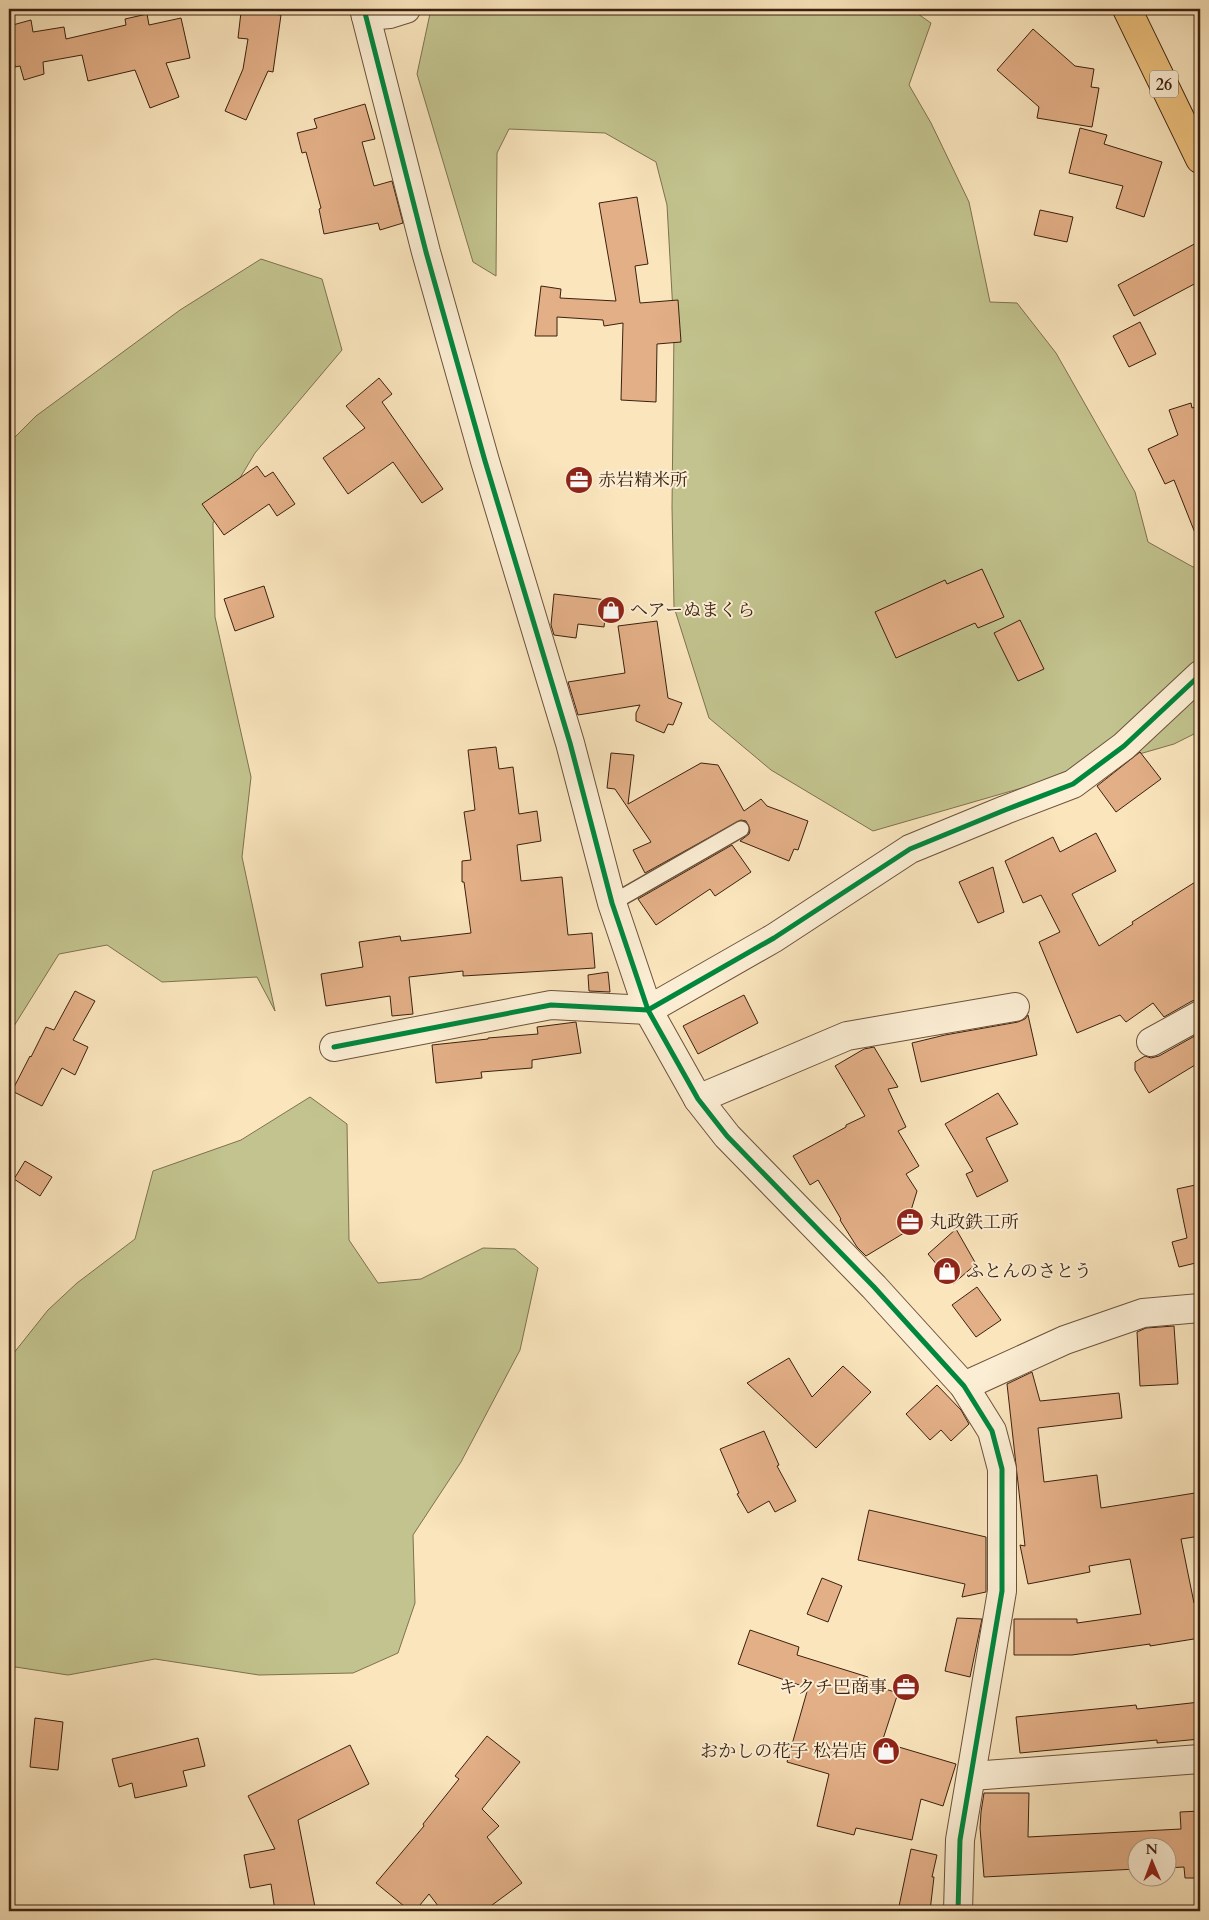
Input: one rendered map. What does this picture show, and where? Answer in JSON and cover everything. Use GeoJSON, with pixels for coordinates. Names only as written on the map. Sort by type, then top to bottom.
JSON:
{"type":"FeatureCollection","features":[{"type":"Feature","properties":{"kind":"main road","name":"26"},"geometry":{"type":"LineString","coordinates":[[1127,9],[1200,159]]}},
{"type":"Feature","properties":{"kind":"street"},"geometry":{"type":"LineString","coordinates":[[406,9],[390,14],[365,13],[426,252],[485,461],[570,743],[612,903],[648,1010],[698,1099],[727,1136],[874,1287],[964,1386],[992,1431],[1002,1469],[1002,1591],[960,1840],[958,1911]]}},
{"type":"Feature","properties":{"kind":"street"},"geometry":{"type":"LineString","coordinates":[[334,1047],[551,1005],[648,1010],[774,938],[910,849],[1073,784],[1124,746],[1200,675]]}},
{"type":"Feature","properties":{"kind":"street"},"geometry":{"type":"LineString","coordinates":[[698,1099],[846,1036],[1015,1007]]}},
{"type":"Feature","properties":{"kind":"street"},"geometry":{"type":"LineString","coordinates":[[1151,1042],[1200,1015]]}},
{"type":"Feature","properties":{"kind":"street"},"geometry":{"type":"LineString","coordinates":[[964,1386],[1065,1340],[1143,1313],[1200,1308]]}},
{"type":"Feature","properties":{"kind":"street"},"geometry":{"type":"LineString","coordinates":[[972,1776],[1200,1759]]}},
{"type":"Feature","properties":{"kind":"lane"},"geometry":{"type":"LineString","coordinates":[[612,903],[741,830]]}},
{"type":"Feature","properties":{"kind":"green space"},"geometry":{"type":"Polygon","coordinates":[[[431,9],[911,9],[931,23],[909,85],[931,123],[969,202],[990,302],[1017,303],[1056,353],[1135,492],[1148,542],[1193,567],[1200,565],[1200,731],[1174,744],[873,831],[771,770],[709,718],[674,607],[672,507],[674,330],[667,205],[656,162],[605,133],[509,129],[497,153],[496,276],[473,262],[417,74],[431,9]]]}},
{"type":"Feature","properties":{"kind":"green space"},"geometry":{"type":"Polygon","coordinates":[[[261,259],[322,279],[342,350],[255,453],[213,523],[215,617],[251,777],[242,857],[275,1011],[257,977],[162,982],[107,945],[59,954],[9,1034],[9,443],[36,416],[180,310],[261,259]]]}},
{"type":"Feature","properties":{"kind":"green space"},"geometry":{"type":"Polygon","coordinates":[[[310,1097],[347,1124],[349,1240],[378,1283],[421,1279],[483,1248],[515,1249],[538,1268],[520,1350],[461,1462],[413,1535],[415,1603],[398,1653],[353,1673],[259,1675],[155,1659],[68,1675],[9,1666],[9,1359],[48,1310],[77,1283],[135,1239],[153,1171],[241,1140],[310,1097]]]}},
{"type":"Feature","properties":{"kind":"building"},"geometry":{"type":"Polygon","coordinates":[[[251,11],[281,15],[273,72],[268,71],[246,120],[225,111],[243,69],[248,39],[238,38],[241,12],[251,13],[251,11]]]}},
{"type":"Feature","properties":{"kind":"building"},"geometry":{"type":"Polygon","coordinates":[[[147,14],[149,25],[181,18],[190,58],[166,63],[179,97],[150,108],[135,70],[88,81],[82,55],[43,62],[44,74],[24,80],[20,66],[15,67],[14,59],[9,60],[9,26],[31,20],[33,32],[64,27],[66,39],[126,25],[125,19],[147,14]]]}},
{"type":"Feature","properties":{"kind":"building"},"geometry":{"type":"Polygon","coordinates":[[[1033,29],[1075,66],[1094,69],[1091,87],[1099,88],[1092,127],[1037,118],[1039,107],[997,70],[1033,29]]]}},
{"type":"Feature","properties":{"kind":"building"},"geometry":{"type":"Polygon","coordinates":[[[365,104],[375,139],[362,142],[374,186],[392,181],[403,223],[380,230],[378,223],[324,234],[319,209],[321,208],[306,152],[302,153],[297,133],[317,128],[314,119],[365,104]]]}},
{"type":"Feature","properties":{"kind":"building"},"geometry":{"type":"Polygon","coordinates":[[[1080,128],[1107,135],[1104,144],[1162,162],[1144,217],[1116,208],[1123,186],[1069,173],[1080,128]]]}},
{"type":"Feature","properties":{"kind":"building"},"geometry":{"type":"Polygon","coordinates":[[[637,197],[648,264],[635,266],[640,303],[678,300],[681,342],[657,344],[656,402],[621,400],[623,323],[604,326],[603,320],[557,317],[557,336],[535,336],[541,286],[561,289],[560,298],[616,301],[599,203],[637,197]]]}},
{"type":"Feature","properties":{"kind":"building"},"geometry":{"type":"Polygon","coordinates":[[[1040,210],[1073,217],[1067,242],[1034,235],[1040,210]]]}},
{"type":"Feature","properties":{"kind":"building"},"geometry":{"type":"Polygon","coordinates":[[[1200,241],[1200,281],[1134,316],[1118,285],[1200,241]]]}},
{"type":"Feature","properties":{"kind":"building"},"geometry":{"type":"Polygon","coordinates":[[[1140,322],[1156,354],[1129,367],[1113,336],[1140,322]]]}},
{"type":"Feature","properties":{"kind":"building"},"geometry":{"type":"Polygon","coordinates":[[[379,378],[392,394],[382,402],[443,489],[422,503],[393,462],[348,494],[323,458],[365,428],[346,406],[379,378]]]}},
{"type":"Feature","properties":{"kind":"building"},"geometry":{"type":"Polygon","coordinates":[[[1191,403],[1192,408],[1200,405],[1199,543],[1174,480],[1165,484],[1148,449],[1178,435],[1169,410],[1191,403]]]}},
{"type":"Feature","properties":{"kind":"building"},"geometry":{"type":"Polygon","coordinates":[[[257,466],[265,477],[273,472],[295,504],[277,516],[269,504],[224,535],[202,504],[257,466]]]}},
{"type":"Feature","properties":{"kind":"building"},"geometry":{"type":"Polygon","coordinates":[[[982,569],[1004,617],[978,628],[975,623],[896,658],[875,612],[945,580],[947,584],[982,569]]]}},
{"type":"Feature","properties":{"kind":"building"},"geometry":{"type":"Polygon","coordinates":[[[264,586],[274,617],[235,631],[224,599],[264,586]]]}},
{"type":"Feature","properties":{"kind":"building"},"geometry":{"type":"Polygon","coordinates":[[[554,594],[607,600],[604,627],[578,624],[576,638],[554,635],[551,625],[554,594]]]}},
{"type":"Feature","properties":{"kind":"building"},"geometry":{"type":"Polygon","coordinates":[[[1020,620],[1044,669],[1018,681],[994,633],[1020,620]]]}},
{"type":"Feature","properties":{"kind":"building"},"geometry":{"type":"Polygon","coordinates":[[[657,621],[668,698],[682,703],[673,725],[668,724],[664,733],[636,721],[636,713],[640,705],[578,715],[568,682],[625,673],[618,626],[657,621]]]}},
{"type":"Feature","properties":{"kind":"building"},"geometry":{"type":"Polygon","coordinates":[[[496,747],[499,769],[513,767],[519,814],[537,811],[541,841],[517,845],[521,881],[562,877],[568,935],[592,933],[595,968],[463,976],[463,971],[409,977],[413,1014],[392,1016],[390,996],[326,1006],[321,974],[363,967],[359,942],[400,936],[401,941],[471,933],[464,882],[462,882],[462,861],[471,860],[464,812],[475,810],[468,750],[496,747]]]}},
{"type":"Feature","properties":{"kind":"building"},"geometry":{"type":"Polygon","coordinates":[[[1140,752],[1161,779],[1116,812],[1097,786],[1140,752]]]}},
{"type":"Feature","properties":{"kind":"building"},"geometry":{"type":"Polygon","coordinates":[[[611,753],[634,755],[628,804],[701,763],[718,765],[744,811],[761,799],[767,806],[808,821],[798,850],[794,849],[789,861],[740,841],[749,834],[750,830],[746,821],[741,820],[645,873],[633,850],[651,842],[615,789],[607,788],[611,753]]]}},
{"type":"Feature","properties":{"kind":"building"},"geometry":{"type":"Polygon","coordinates":[[[1096,833],[1116,871],[1072,894],[1099,946],[1133,924],[1132,922],[1200,879],[1200,999],[1192,1001],[1164,1017],[1153,1003],[1126,1022],[1120,1015],[1077,1033],[1039,942],[1060,932],[1041,895],[1023,903],[1005,861],[1053,837],[1060,852],[1096,833]]]}},
{"type":"Feature","properties":{"kind":"building"},"geometry":{"type":"Polygon","coordinates":[[[732,845],[751,872],[715,896],[710,889],[656,925],[638,899],[732,845]]]}},
{"type":"Feature","properties":{"kind":"building"},"geometry":{"type":"Polygon","coordinates":[[[993,867],[1004,912],[978,923],[959,882],[993,867]]]}},
{"type":"Feature","properties":{"kind":"building"},"geometry":{"type":"Polygon","coordinates":[[[608,972],[610,992],[589,991],[588,975],[608,972]]]}},
{"type":"Feature","properties":{"kind":"building"},"geometry":{"type":"Polygon","coordinates":[[[75,991],[95,1001],[73,1040],[88,1047],[75,1075],[62,1068],[42,1106],[12,1091],[46,1027],[54,1030],[75,991]]]}},
{"type":"Feature","properties":{"kind":"building"},"geometry":{"type":"Polygon","coordinates":[[[744,995],[758,1023],[698,1054],[683,1026],[744,995]]]}},
{"type":"Feature","properties":{"kind":"building"},"geometry":{"type":"Polygon","coordinates":[[[1028,1015],[1037,1055],[921,1082],[912,1043],[1018,1022],[1025,1019],[1028,1015]]]}},
{"type":"Feature","properties":{"kind":"building"},"geometry":{"type":"Polygon","coordinates":[[[576,1022],[581,1053],[532,1060],[532,1068],[481,1072],[482,1078],[436,1083],[432,1045],[538,1034],[537,1027],[576,1022]]]}},
{"type":"Feature","properties":{"kind":"building"},"geometry":{"type":"Polygon","coordinates":[[[1200,1033],[1200,1062],[1149,1093],[1135,1070],[1135,1062],[1145,1056],[1151,1058],[1159,1056],[1200,1033]]]}},
{"type":"Feature","properties":{"kind":"building"},"geometry":{"type":"Polygon","coordinates":[[[874,1047],[898,1087],[888,1089],[906,1127],[898,1131],[919,1166],[906,1174],[917,1191],[904,1233],[866,1256],[857,1247],[818,1180],[810,1185],[793,1156],[865,1116],[835,1066],[864,1049],[874,1047]]]}},
{"type":"Feature","properties":{"kind":"building"},"geometry":{"type":"Polygon","coordinates":[[[998,1093],[1018,1124],[986,1138],[1008,1181],[977,1197],[966,1174],[973,1171],[945,1124],[998,1093]]]}},
{"type":"Feature","properties":{"kind":"building"},"geometry":{"type":"Polygon","coordinates":[[[25,1161],[52,1177],[40,1196],[14,1179],[25,1161]]]}},
{"type":"Feature","properties":{"kind":"building"},"geometry":{"type":"Polygon","coordinates":[[[1200,1184],[1200,1262],[1179,1267],[1172,1242],[1187,1238],[1177,1189],[1200,1184]]]}},
{"type":"Feature","properties":{"kind":"building"},"geometry":{"type":"Polygon","coordinates":[[[956,1229],[976,1264],[953,1284],[928,1254],[956,1229]]]}},
{"type":"Feature","properties":{"kind":"building"},"geometry":{"type":"Polygon","coordinates":[[[977,1287],[1001,1320],[976,1337],[952,1305],[977,1287]]]}},
{"type":"Feature","properties":{"kind":"building"},"geometry":{"type":"Polygon","coordinates":[[[1174,1326],[1178,1384],[1140,1386],[1137,1332],[1146,1328],[1174,1326]]]}},
{"type":"Feature","properties":{"kind":"building"},"geometry":{"type":"Polygon","coordinates":[[[789,1358],[812,1397],[843,1366],[871,1392],[816,1448],[747,1383],[789,1358]]]}},
{"type":"Feature","properties":{"kind":"building"},"geometry":{"type":"Polygon","coordinates":[[[1032,1372],[1040,1401],[1119,1393],[1122,1418],[1038,1428],[1044,1482],[1097,1475],[1101,1508],[1195,1493],[1200,1536],[1181,1539],[1195,1603],[1200,1638],[1072,1655],[1014,1655],[1014,1619],[1077,1619],[1077,1623],[1141,1614],[1130,1559],[1089,1566],[1090,1572],[1028,1584],[1020,1545],[1025,1546],[1007,1384],[1032,1372]]]}},
{"type":"Feature","properties":{"kind":"building"},"geometry":{"type":"Polygon","coordinates":[[[937,1385],[961,1410],[969,1424],[951,1441],[941,1430],[930,1440],[906,1414],[937,1385]]]}},
{"type":"Feature","properties":{"kind":"building"},"geometry":{"type":"Polygon","coordinates":[[[764,1431],[779,1465],[777,1466],[796,1501],[775,1512],[769,1501],[748,1513],[737,1494],[739,1493],[720,1449],[764,1431]]]}},
{"type":"Feature","properties":{"kind":"building"},"geometry":{"type":"Polygon","coordinates":[[[869,1510],[986,1537],[986,1592],[962,1597],[965,1584],[858,1560],[869,1510]]]}},
{"type":"Feature","properties":{"kind":"building"},"geometry":{"type":"Polygon","coordinates":[[[822,1578],[842,1586],[828,1622],[807,1614],[822,1578]]]}},
{"type":"Feature","properties":{"kind":"building"},"geometry":{"type":"Polygon","coordinates":[[[957,1618],[982,1619],[970,1677],[945,1671],[957,1618]]]}},
{"type":"Feature","properties":{"kind":"building"},"geometry":{"type":"Polygon","coordinates":[[[750,1630],[799,1647],[797,1655],[868,1677],[866,1683],[898,1693],[882,1742],[956,1764],[943,1806],[921,1799],[912,1840],[856,1828],[854,1835],[817,1826],[829,1774],[787,1762],[808,1688],[738,1664],[750,1630]]]}},
{"type":"Feature","properties":{"kind":"building"},"geometry":{"type":"Polygon","coordinates":[[[1200,1702],[1200,1739],[1157,1743],[1157,1740],[1020,1753],[1016,1717],[1136,1705],[1137,1709],[1200,1702]]]}},
{"type":"Feature","properties":{"kind":"building"},"geometry":{"type":"Polygon","coordinates":[[[35,1718],[63,1722],[58,1770],[30,1767],[35,1718]]]}},
{"type":"Feature","properties":{"kind":"building"},"geometry":{"type":"Polygon","coordinates":[[[487,1736],[520,1762],[482,1809],[499,1826],[487,1837],[522,1883],[484,1911],[442,1911],[429,1894],[415,1911],[410,1911],[376,1883],[424,1826],[423,1824],[459,1779],[455,1776],[487,1736]]]}},
{"type":"Feature","properties":{"kind":"building"},"geometry":{"type":"Polygon","coordinates":[[[198,1738],[205,1766],[183,1771],[187,1786],[135,1798],[132,1783],[119,1787],[112,1759],[198,1738]]]}},
{"type":"Feature","properties":{"kind":"building"},"geometry":{"type":"Polygon","coordinates":[[[350,1745],[369,1784],[298,1820],[315,1907],[292,1911],[275,1911],[271,1884],[250,1888],[244,1855],[275,1849],[248,1796],[350,1745]]]}},
{"type":"Feature","properties":{"kind":"building"},"geometry":{"type":"Polygon","coordinates":[[[984,1793],[1029,1793],[1028,1837],[1181,1829],[1180,1812],[1200,1811],[1200,1878],[1185,1878],[1184,1867],[1176,1867],[1176,1838],[1126,1838],[1126,1870],[984,1877],[980,1828],[984,1793]]]}},
{"type":"Feature","properties":{"kind":"building"},"geometry":{"type":"Polygon","coordinates":[[[911,1849],[937,1855],[932,1877],[934,1877],[930,1911],[898,1911],[911,1849]]]}},
{"type":"Feature","properties":{"kind":"cycle path"},"geometry":{"type":"LineString","coordinates":[[364,9],[426,252],[485,461],[570,743],[612,903],[648,1010],[698,1099],[727,1136],[874,1287],[964,1386],[992,1431],[1002,1469],[1002,1591],[960,1840],[958,1911]]}},
{"type":"Feature","properties":{"kind":"cycle path"},"geometry":{"type":"LineString","coordinates":[[334,1047],[551,1005],[648,1010],[774,938],[910,849],[1073,784],[1124,746],[1200,675]]}},
{"type":"Feature","properties":{"kind":"place","name":"赤岩精米所"},"geometry":{"type":"Point","coordinates":[579,480]}},
{"type":"Feature","properties":{"kind":"place","name":"ヘアーぬまくら"},"geometry":{"type":"Point","coordinates":[611,610]}},
{"type":"Feature","properties":{"kind":"place","name":"丸政鉄工所"},"geometry":{"type":"Point","coordinates":[910,1222]}},
{"type":"Feature","properties":{"kind":"place","name":"ふとんのさとう"},"geometry":{"type":"Point","coordinates":[947,1271]}},
{"type":"Feature","properties":{"kind":"place","name":"キクチ巴商事"},"geometry":{"type":"Point","coordinates":[906,1687]}},
{"type":"Feature","properties":{"kind":"place","name":"おかしの花子 松岩店"},"geometry":{"type":"Point","coordinates":[886,1751]}}]}
